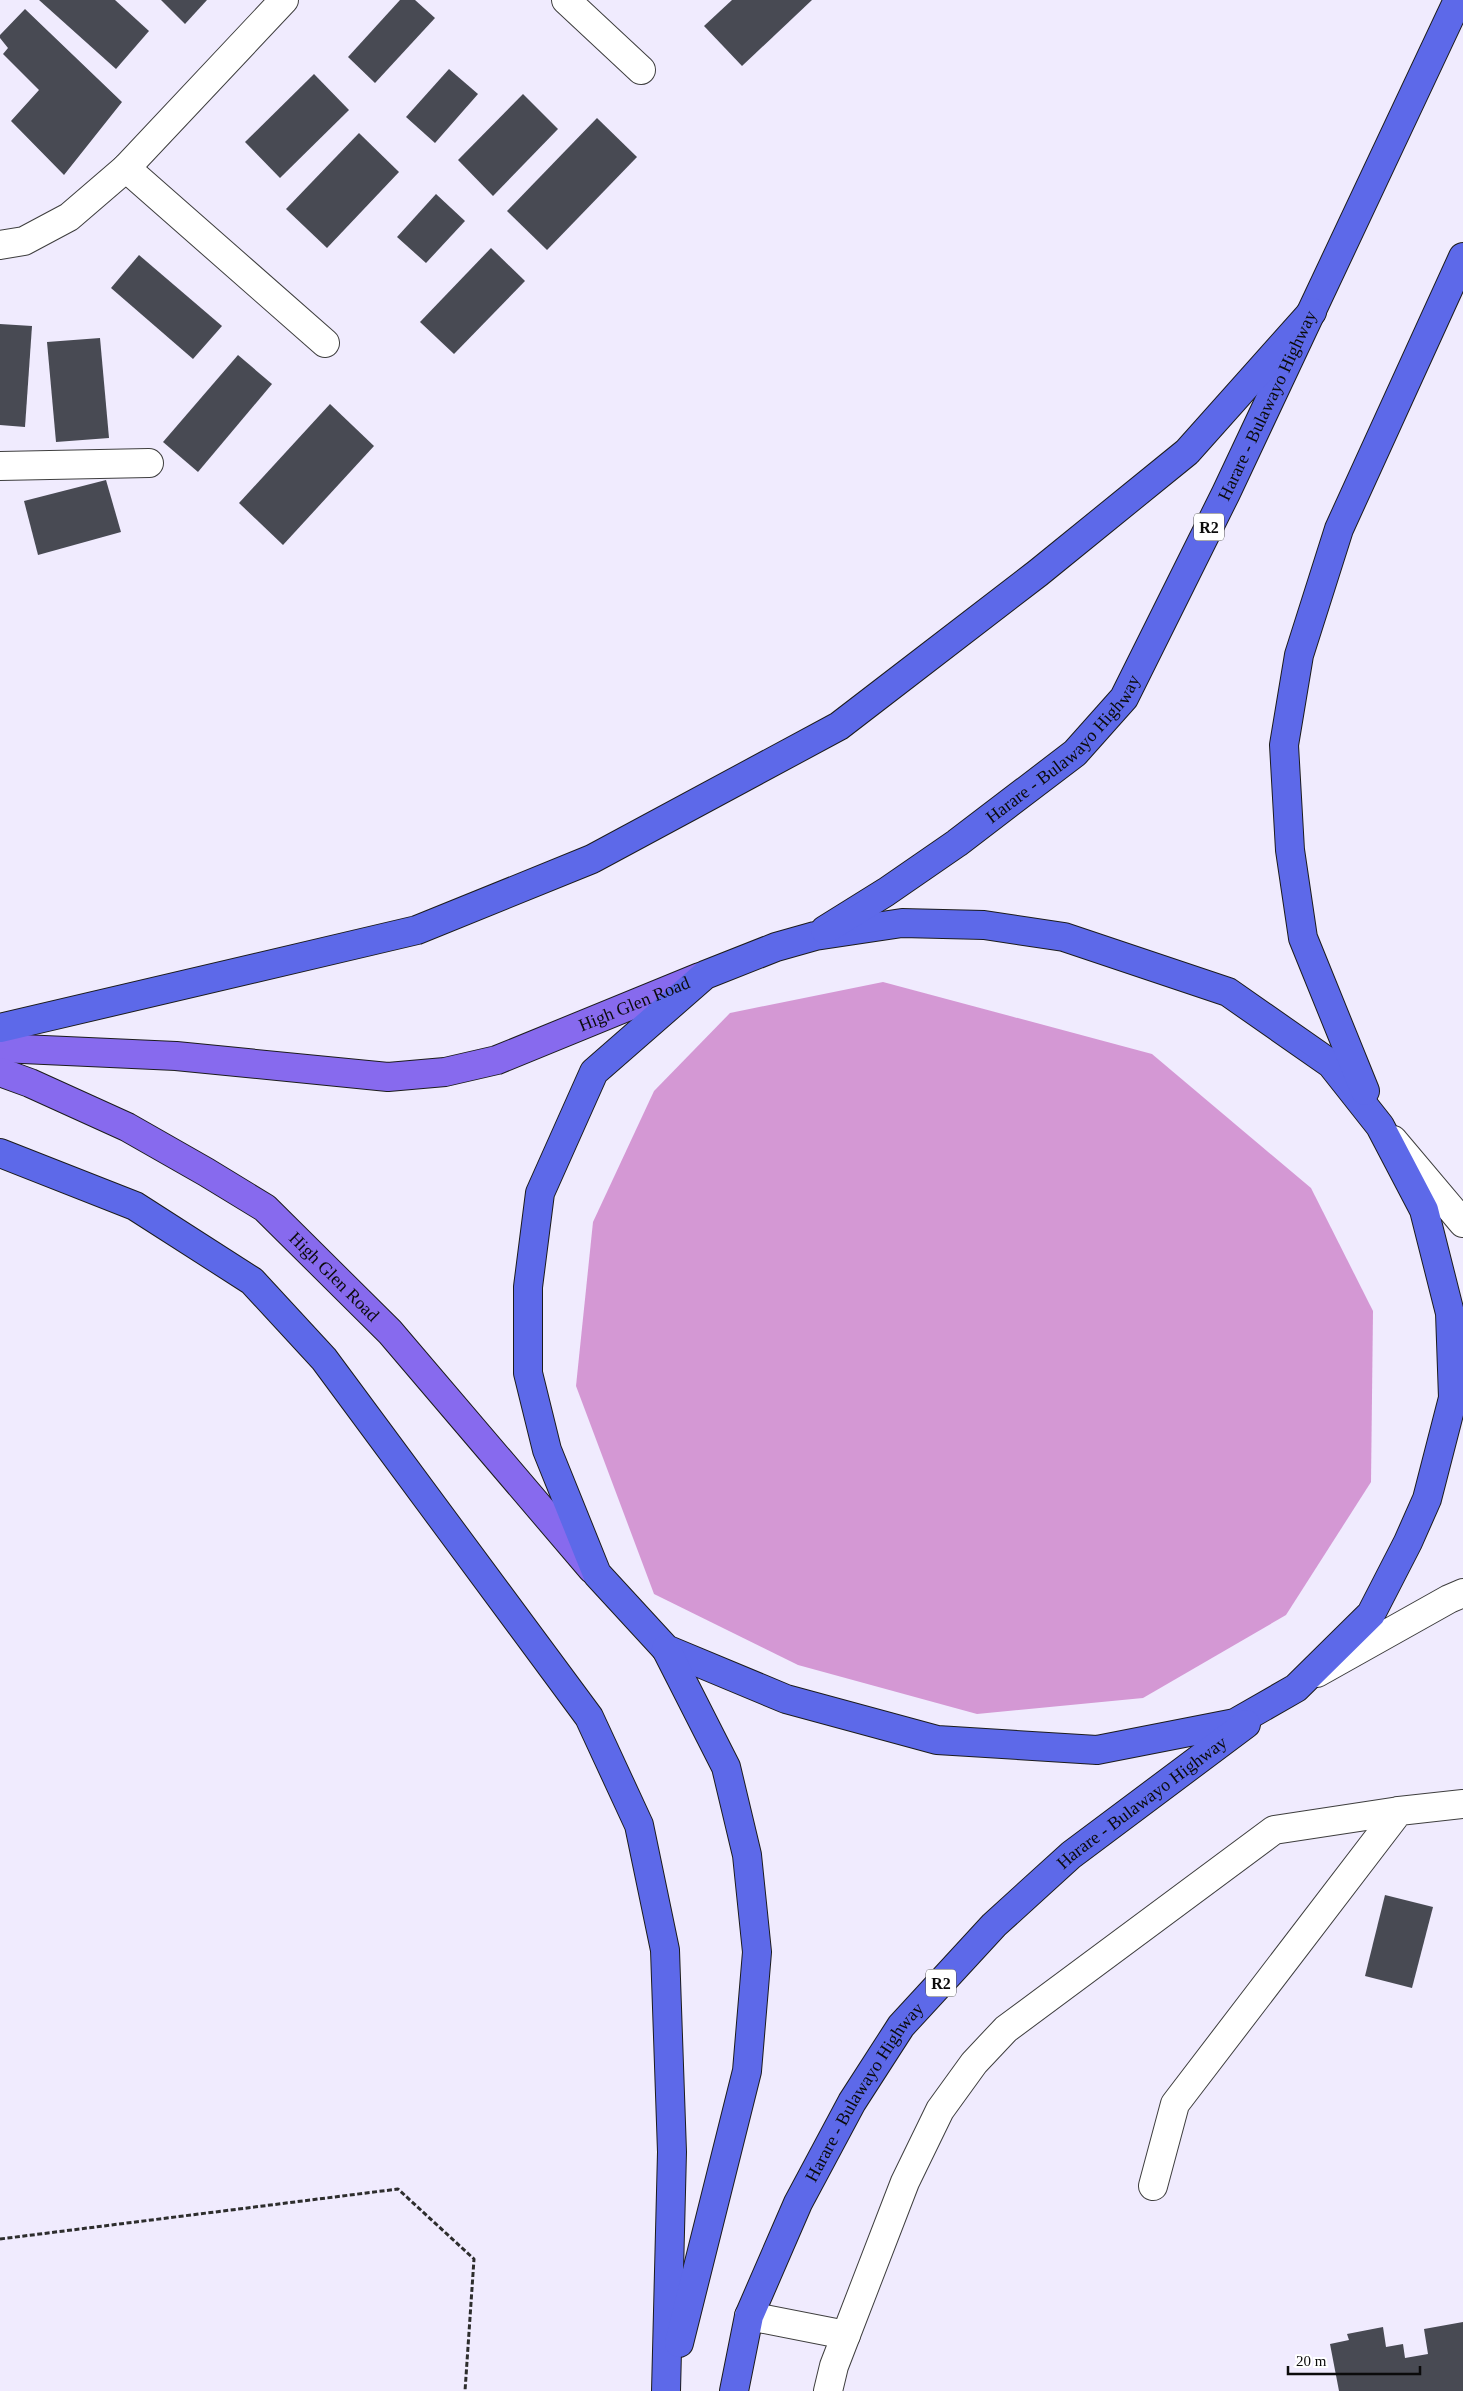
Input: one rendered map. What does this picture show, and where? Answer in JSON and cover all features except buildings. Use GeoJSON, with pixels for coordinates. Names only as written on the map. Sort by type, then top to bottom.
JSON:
{"type":"FeatureCollection","features":[{"type":"Feature","properties":{"kind":"highway","name":"Harare - Bulawayo Highway"},"geometry":{"type":"LineString","coordinates":[[815,936],[886,892],[941,854],[1076,753],[1124,698],[1226,493],[1458,0]]}},
{"type":"Feature","properties":{"kind":"highway","name":"Harare - Bulawayo Highway"},"geometry":{"type":"LineString","coordinates":[[734,2391],[749,2316],[798,2203],[852,2102],[901,2026],[994,1925],[1071,1855],[1300,1684],[1371,1614],[1408,1542],[1427,1498],[1452,1398],[1450,1313],[1424,1210],[1380,1126],[1345,1045],[1303,938],[1290,850],[1284,744],[1299,656],[1339,528],[1463,257]]}},
{"type":"Feature","properties":{"kind":"highway"},"geometry":{"type":"LineString","coordinates":[[0,1028],[417,930],[592,859],[839,726],[1038,573],[1186,452],[1312,312]]}},
{"type":"Feature","properties":{"kind":"highway","name":"Harare - Bulawayo Highway"},"geometry":{"type":"LineString","coordinates":[[668,2391],[685,2315],[747,2071],[757,1952],[747,1855],[726,1767],[666,1649],[597,1574],[547,1450],[528,1372],[528,1287],[540,1193],[594,1072],[705,975],[776,947],[815,936],[902,922],[984,925],[1064,937],[1228,992],[1331,1064],[1380,1126]]}},
{"type":"Feature","properties":{"kind":"highway"},"geometry":{"type":"LineString","coordinates":[[0,1153],[135,1206],[252,1281],[324,1359],[589,1717],[639,1825],[665,1950],[672,2152],[668,2391]]}},
{"type":"Feature","properties":{"kind":"highway","name":"Harare - Bulawayo Highway"},"geometry":{"type":"LineString","coordinates":[[666,1649],[786,1699],[937,1740],[1078,1749],[1097,1750],[1235,1723],[1300,1684]]}},
{"type":"Feature","properties":{"kind":"main road","name":"High Glen Road"},"geometry":{"type":"LineString","coordinates":[[0,1048],[176,1056],[388,1077],[445,1072],[497,1060],[705,975]]}},
{"type":"Feature","properties":{"kind":"main road","name":"High Glen Road"},"geometry":{"type":"LineString","coordinates":[[0,1072],[30,1083],[127,1127],[265,1208],[390,1332],[597,1574]]}},
{"type":"Feature","properties":{"kind":"street"},"geometry":{"type":"LineString","coordinates":[[0,245],[24,241],[70,217],[126,168],[284,0]]}},
{"type":"Feature","properties":{"kind":"street"},"geometry":{"type":"LineString","coordinates":[[566,0],[641,70]]}},
{"type":"Feature","properties":{"kind":"street"},"geometry":{"type":"LineString","coordinates":[[126,168],[325,343]]}},
{"type":"Feature","properties":{"kind":"street"},"geometry":{"type":"LineString","coordinates":[[0,466],[149,463]]}},
{"type":"Feature","properties":{"kind":"street"},"geometry":{"type":"LineString","coordinates":[[1380,1126],[1463,1223]]}},
{"type":"Feature","properties":{"kind":"street"},"geometry":{"type":"LineString","coordinates":[[1300,1684],[1449,1599],[1463,1593]]}},
{"type":"Feature","properties":{"kind":"street"},"geometry":{"type":"LineString","coordinates":[[828,2391],[846,2335],[905,2182],[940,2110],[974,2063],[1006,2029],[1274,1830],[1399,1811],[1463,1804]]}},
{"type":"Feature","properties":{"kind":"street"},"geometry":{"type":"LineString","coordinates":[[1153,2186],[1175,2104],[1399,1811]]}},
{"type":"Feature","properties":{"kind":"street"},"geometry":{"type":"LineString","coordinates":[[749,2316],[846,2335]]}},
{"type":"Feature","properties":{"kind":"path"},"geometry":{"type":"LineString","coordinates":[[0,2239],[398,2189],[474,2259],[465,2391]]}},
{"type":"Feature","properties":{"kind":"shaded area"},"geometry":{"type":"Polygon","coordinates":[[[883,982],[1152,1054],[1311,1188],[1373,1311],[1371,1482],[1286,1615],[1143,1698],[977,1714],[798,1665],[654,1594],[576,1386],[593,1222],[654,1091],[730,1013],[883,982]]]}}]}
